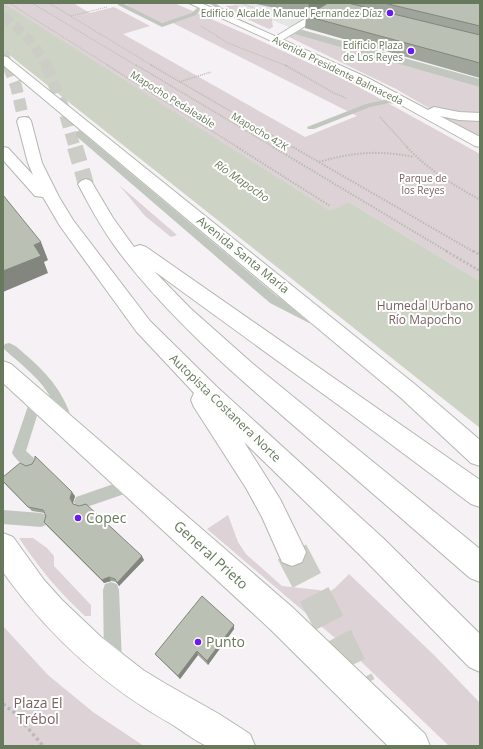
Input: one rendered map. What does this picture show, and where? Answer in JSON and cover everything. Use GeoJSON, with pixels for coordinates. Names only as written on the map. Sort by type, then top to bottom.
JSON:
{"type":"FeatureCollection","features":[{"type":"Feature","properties":{"kind":"main road","name":"Avenida Presidente Balmaceda"},"geometry":{"type":"LineString","coordinates":[[202,4],[216,13],[362,79],[480,143]]}},
{"type":"Feature","properties":{"kind":"main road"},"geometry":{"type":"LineString","coordinates":[[275,40],[335,5]]}},
{"type":"Feature","properties":{"kind":"main road","name":"Avenida Santa María"},"geometry":{"type":"LineString","coordinates":[[3,59],[409,392],[480,455]]}},
{"type":"Feature","properties":{"kind":"main road"},"geometry":{"type":"LineString","coordinates":[[410,105],[459,116],[480,116]]}},
{"type":"Feature","properties":{"kind":"main road","name":"Autopista Costanera Norte"},"geometry":{"type":"LineString","coordinates":[[24,121],[35,163],[66,222],[125,303],[160,345],[209,394],[374,549],[480,656]]}},
{"type":"Feature","properties":{"kind":"main road"},"geometry":{"type":"LineString","coordinates":[[3,151],[27,176],[66,222]]}},
{"type":"Feature","properties":{"kind":"main road"},"geometry":{"type":"LineString","coordinates":[[86,184],[95,204],[136,262],[182,313],[263,386],[480,568]]}},
{"type":"Feature","properties":{"kind":"main road"},"geometry":{"type":"LineString","coordinates":[[108,223],[169,273],[350,400],[480,495]]}},
{"type":"Feature","properties":{"kind":"main road"},"geometry":{"type":"LineString","coordinates":[[176,360],[255,480],[271,508],[292,552]]}},
{"type":"Feature","properties":{"kind":"main road","name":"General Prieto"},"geometry":{"type":"LineString","coordinates":[[3,370],[281,618],[413,746]]}},
{"type":"Feature","properties":{"kind":"main road"},"geometry":{"type":"LineString","coordinates":[[3,547],[27,581],[52,611],[79,639],[113,667],[154,695],[238,746]]}},
{"type":"Feature","properties":{"kind":"street"},"geometry":{"type":"LineString","coordinates":[[335,5],[346,10]]}},
{"type":"Feature","properties":{"kind":"street"},"geometry":{"type":"LineString","coordinates":[[292,30],[480,83]]}},
{"type":"Feature","properties":{"kind":"lane"},"geometry":{"type":"LineString","coordinates":[[120,4],[162,25],[194,14],[202,4]]}},
{"type":"Feature","properties":{"kind":"lane"},"geometry":{"type":"LineString","coordinates":[[311,127],[364,106],[389,102],[410,105]]}},
{"type":"Feature","properties":{"kind":"lane"},"geometry":{"type":"LineString","coordinates":[[9,345],[46,380],[54,390],[65,414],[68,428]]}},
{"type":"Feature","properties":{"kind":"lane"},"geometry":{"type":"LineString","coordinates":[[30,463],[19,453],[36,400]]}},
{"type":"Feature","properties":{"kind":"lane"},"geometry":{"type":"LineString","coordinates":[[81,502],[131,485]]}},
{"type":"Feature","properties":{"kind":"lane"},"geometry":{"type":"LineString","coordinates":[[3,517],[41,520]]}},
{"type":"Feature","properties":{"kind":"lane"},"geometry":{"type":"LineString","coordinates":[[111,590],[113,667]]}},
{"type":"Feature","properties":{"kind":"path","name":"Mapocho Pedaleable"},"geometry":{"type":"LineString","coordinates":[[9,3],[330,206]]}},
{"type":"Feature","properties":{"kind":"path","name":"Mapocho 42K"},"geometry":{"type":"LineString","coordinates":[[32,3],[480,271]]}},
{"type":"Feature","properties":{"kind":"path"},"geometry":{"type":"LineString","coordinates":[[49,3],[179,82],[480,255]]}},
{"type":"Feature","properties":{"kind":"path"},"geometry":{"type":"LineString","coordinates":[[242,3],[283,20]]}},
{"type":"Feature","properties":{"kind":"path"},"geometry":{"type":"LineString","coordinates":[[71,16],[120,4]]}},
{"type":"Feature","properties":{"kind":"path"},"geometry":{"type":"LineString","coordinates":[[185,18],[228,43],[248,52],[279,62],[334,93],[364,106],[381,118],[416,157],[446,180],[480,200]]}},
{"type":"Feature","properties":{"kind":"path"},"geometry":{"type":"LineString","coordinates":[[179,82],[211,72]]}},
{"type":"Feature","properties":{"kind":"path"},"geometry":{"type":"LineString","coordinates":[[318,162],[341,155],[365,151],[384,152],[416,157]]}},
{"type":"Feature","properties":{"kind":"path"},"geometry":{"type":"LineString","coordinates":[[3,704],[16,714],[43,746]]}},
{"type":"Feature","properties":{"kind":"shaded area"},"geometry":{"type":"Polygon","coordinates":[[[231,3],[345,3],[298,31],[231,3]]]}},
{"type":"Feature","properties":{"kind":"green space","name":"Parque de los Reyes"},"geometry":{"type":"Polygon","coordinates":[[[3,3],[73,3],[90,13],[114,7],[150,26],[123,34],[305,137],[357,116],[169,21],[161,23],[125,5],[132,3],[174,3],[348,81],[480,154],[480,281],[349,202],[480,426],[3,3]]]}},
{"type":"Feature","properties":{"kind":"green space"},"geometry":{"type":"Polygon","coordinates":[[[236,5],[272,19],[273,27],[269,29],[225,9],[226,6],[236,5]]]}},
{"type":"Feature","properties":{"kind":"green space"},"geometry":{"type":"Polygon","coordinates":[[[293,33],[480,84],[480,136],[396,89],[289,37],[293,33]]]}},
{"type":"Feature","properties":{"kind":"green space"},"geometry":{"type":"Polygon","coordinates":[[[119,185],[177,235],[171,237],[145,216],[119,185]]]}},
{"type":"Feature","properties":{"kind":"green space"},"geometry":{"type":"Polygon","coordinates":[[[228,515],[238,542],[246,554],[282,586],[319,590],[328,593],[349,574],[435,656],[480,703],[480,746],[449,746],[348,649],[207,529],[228,515]]]}},
{"type":"Feature","properties":{"kind":"green space"},"geometry":{"type":"Polygon","coordinates":[[[19,538],[33,538],[47,548],[54,556],[54,566],[91,605],[91,616],[85,616],[75,607],[42,569],[19,538]]]}},
{"type":"Feature","properties":{"kind":"green space","name":"Plaza El Trébol"},"geometry":{"type":"Polygon","coordinates":[[[3,626],[48,675],[93,712],[144,746],[3,746],[3,626]]]}},
{"type":"Feature","properties":{"kind":"water","name":"Humedal Urbano Río Mapocho"},"geometry":{"type":"Polygon","coordinates":[[[3,3],[330,211],[349,202],[480,281],[480,428],[3,50],[3,3]]]}},
{"type":"Feature","properties":{"kind":"building"},"geometry":{"type":"Polygon","coordinates":[[[328,3],[348,3],[480,35],[480,63],[306,16],[328,3]]]}},
{"type":"Feature","properties":{"kind":"building"},"geometry":{"type":"Polygon","coordinates":[[[384,3],[480,3],[480,26],[384,3]]]}},
{"type":"Feature","properties":{"kind":"building"},"geometry":{"type":"Polygon","coordinates":[[[3,195],[41,242],[34,245],[41,256],[3,271],[3,195]]]}},
{"type":"Feature","properties":{"kind":"building"},"geometry":{"type":"Polygon","coordinates":[[[35,456],[72,492],[70,498],[73,504],[79,506],[86,504],[142,556],[117,583],[115,579],[109,577],[102,580],[44,522],[46,516],[43,510],[28,507],[3,481],[3,477],[20,463],[26,466],[32,464],[35,456]]]}},
{"type":"Feature","properties":{"kind":"building","name":"Punto"},"geometry":{"type":"Polygon","coordinates":[[[202,596],[234,625],[207,661],[197,651],[178,676],[155,654],[202,596]]]}},
{"type":"Feature","properties":{"kind":"tunnel"},"geometry":{"type":"LineString","coordinates":[[3,16],[28,39],[47,66]]}},
{"type":"Feature","properties":{"kind":"tunnel"},"geometry":{"type":"LineString","coordinates":[[3,52],[8,66]]}},
{"type":"Feature","properties":{"kind":"tunnel"},"geometry":{"type":"LineString","coordinates":[[8,65],[16,86],[24,121]]}},
{"type":"Feature","properties":{"kind":"tunnel"},"geometry":{"type":"LineString","coordinates":[[46,65],[62,104],[75,148]]}},
{"type":"Feature","properties":{"kind":"tunnel"},"geometry":{"type":"LineString","coordinates":[[75,147],[86,184]]}},
{"type":"Feature","properties":{"kind":"tunnel"},"geometry":{"type":"LineString","coordinates":[[292,552],[337,638],[360,686]]}},
{"type":"Feature","properties":{"kind":"place","name":"Edificio Alcalde Manuel Fernandez Díaz"},"geometry":{"type":"Point","coordinates":[390,13]}},
{"type":"Feature","properties":{"kind":"place","name":"Edificio Plaza de Los Reyes"},"geometry":{"type":"Point","coordinates":[411,51]}},
{"type":"Feature","properties":{"kind":"place","name":"Copec"},"geometry":{"type":"Point","coordinates":[78,518]}},
{"type":"Feature","properties":{"kind":"place","name":"Punto"},"geometry":{"type":"Point","coordinates":[198,642]}},
{"type":"Feature","properties":{"kind":"water label","name":"Río Mapocho"},"geometry":{"type":"Point","coordinates":[242,181]}}]}
